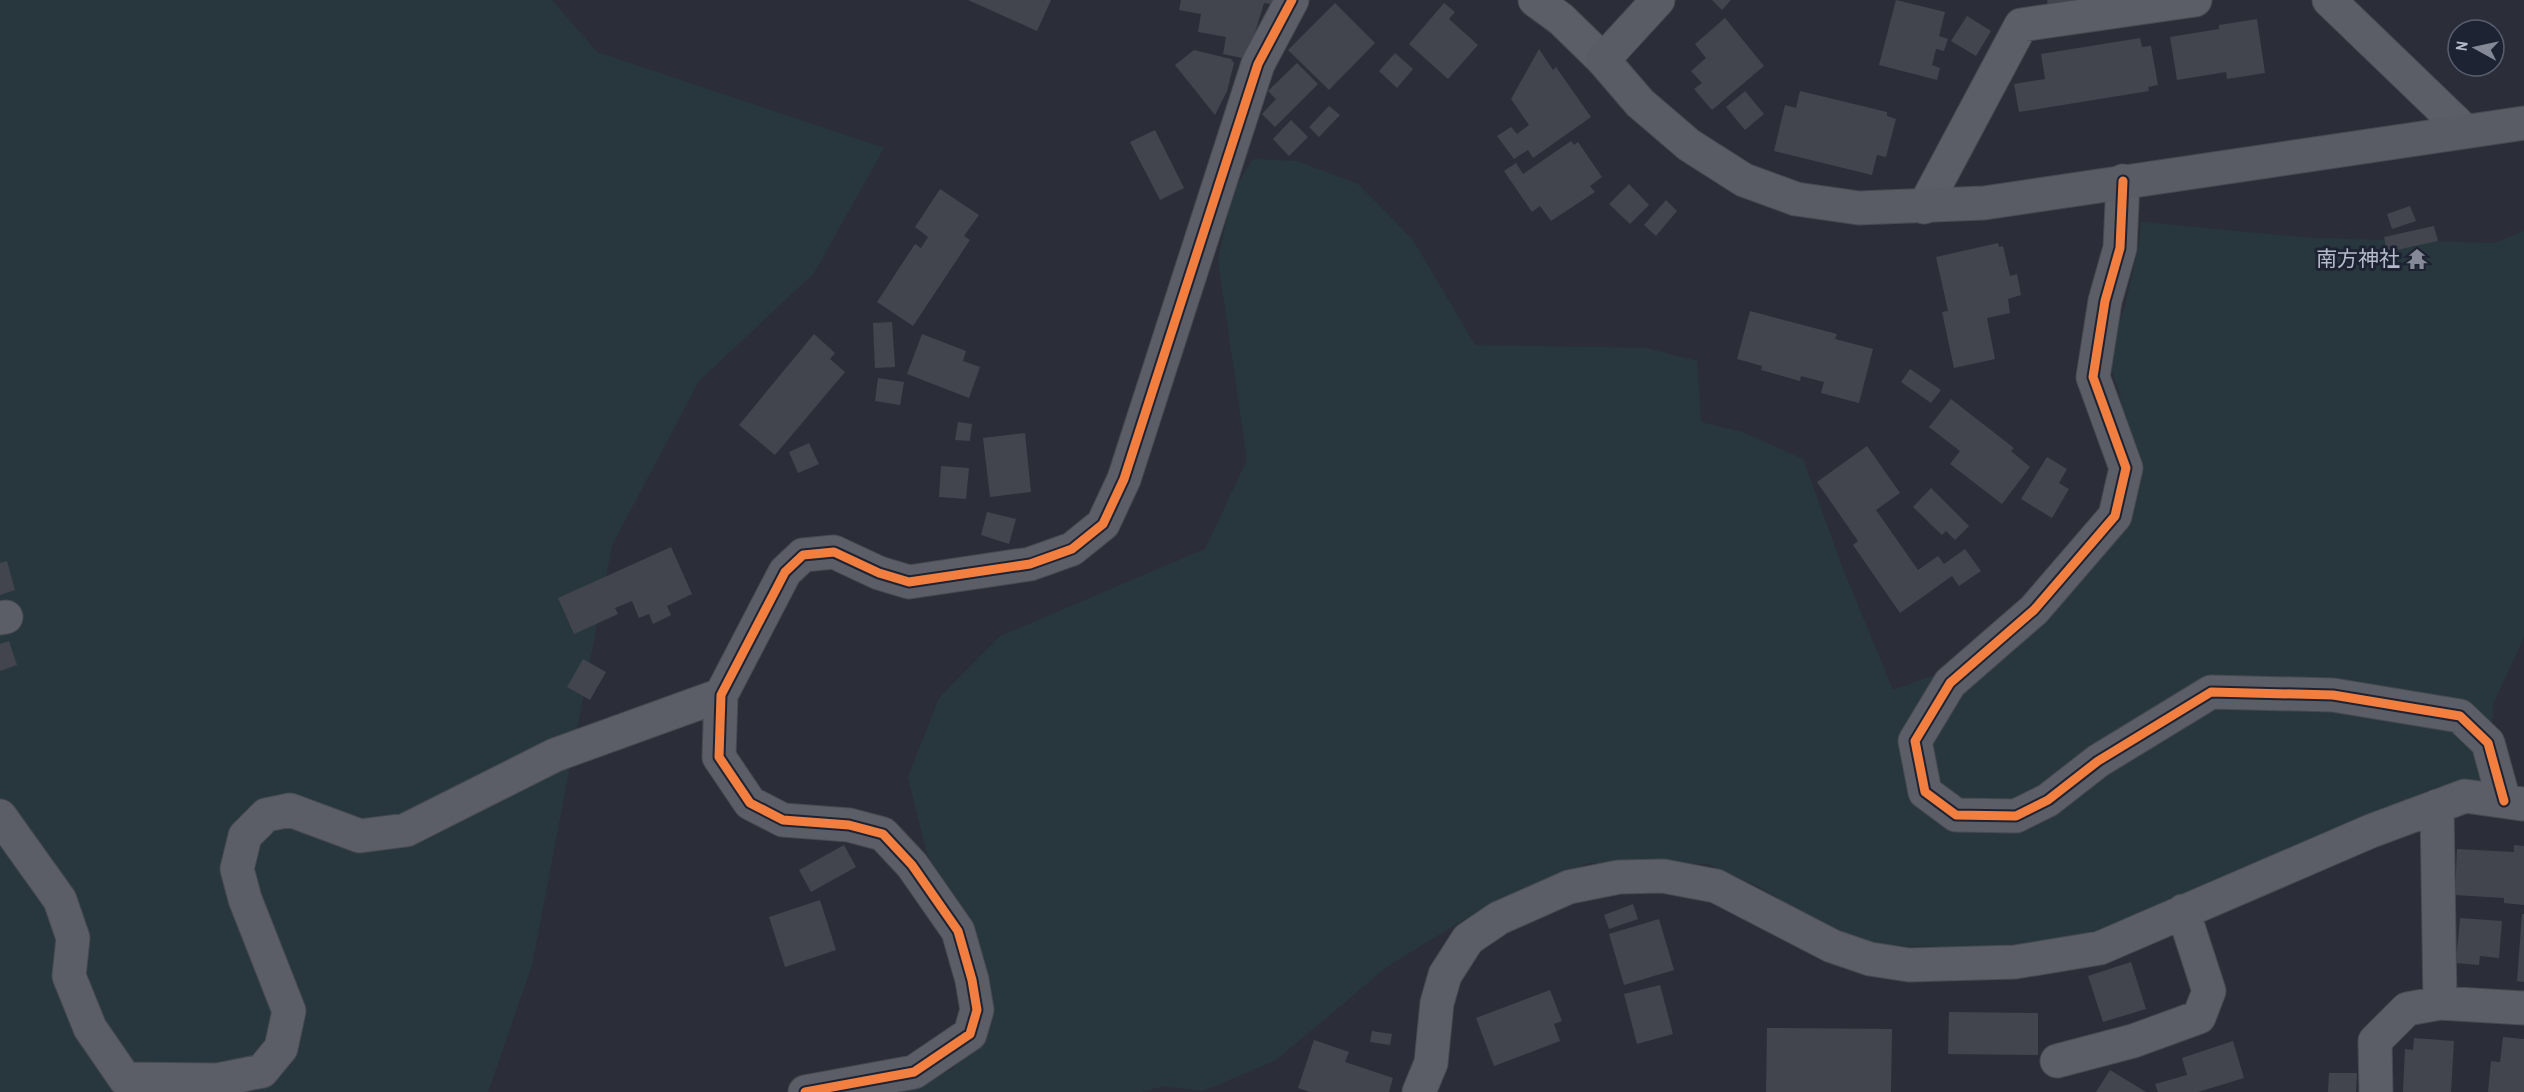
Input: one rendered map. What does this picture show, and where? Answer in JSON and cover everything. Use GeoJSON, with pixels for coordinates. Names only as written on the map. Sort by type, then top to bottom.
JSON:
{"type":"FeatureCollection","features":[{"type":"Feature","properties":{"kind":"street"},"geometry":{"type":"LineString","coordinates":[[805,1092],[914,1072],[970,1034],[978,1010],[972,980],[958,932],[912,865],[883,834],[849,825],[783,820],[750,803],[719,757],[722,694],[785,572],[803,555],[834,552],[879,573],[909,582],[1030,564],[1072,549],[1103,524],[1124,479],[1258,64],[1292,0]]}},
{"type":"Feature","properties":{"kind":"street"},"geometry":{"type":"LineString","coordinates":[[1535,0],[1561,19],[1603,60],[1640,103],[1689,145],[1744,180],[1796,199],[1859,208],[1984,203],[2524,123]]}},
{"type":"Feature","properties":{"kind":"street"},"geometry":{"type":"LineString","coordinates":[[1603,60],[1658,0]]}},
{"type":"Feature","properties":{"kind":"street"},"geometry":{"type":"LineString","coordinates":[[1924,207],[2021,25],[2195,0]]}},
{"type":"Feature","properties":{"kind":"street"},"geometry":{"type":"LineString","coordinates":[[2329,0],[2465,131]]}},
{"type":"Feature","properties":{"kind":"street"},"geometry":{"type":"LineString","coordinates":[[2123,181],[2120,248],[2105,301],[2093,377],[2126,468],[2115,516],[2034,610],[1950,683],[1915,741],[1925,792],[1956,815],[2016,816],[2048,800],[2098,761],[2211,692],[2333,695],[2460,716],[2488,743],[2514,802]]}},
{"type":"Feature","properties":{"kind":"street"},"geometry":{"type":"LineString","coordinates":[[0,816],[60,900],[73,938],[69,976],[90,1028],[133,1086],[218,1080],[262,1071],[281,1048],[289,1011],[245,898],[237,869],[245,836],[267,815],[290,810],[360,836],[406,830],[555,755],[722,694]]}},
{"type":"Feature","properties":{"kind":"street"},"geometry":{"type":"LineString","coordinates":[[1419,1092],[1431,1063],[1437,1003],[1445,975],[1468,939],[1499,918],[1569,887],[1619,877],[1663,876],[1716,886],[1832,946],[1870,959],[1909,965],[2015,962],[2100,948],[2371,831],[2465,795],[2514,802]]}},
{"type":"Feature","properties":{"kind":"street"},"geometry":{"type":"LineString","coordinates":[[2437,806],[2440,1003]]}},
{"type":"Feature","properties":{"kind":"street"},"geometry":{"type":"LineString","coordinates":[[2057,1061],[2133,1041],[2199,1017],[2209,991],[2183,911]]}},
{"type":"Feature","properties":{"kind":"street"},"geometry":{"type":"LineString","coordinates":[[2376,1092],[2375,1041],[2407,1009],[2440,1003],[2524,1008]]}},
{"type":"Feature","properties":{"kind":"shaded area"},"geometry":{"type":"Polygon","coordinates":[[[0,0],[552,0],[597,52],[884,148],[814,273],[699,381],[612,545],[532,965],[488,1092],[0,1092],[0,0]]]}},
{"type":"Feature","properties":{"kind":"shaded area"},"geometry":{"type":"Polygon","coordinates":[[[1253,159],[1297,161],[1358,184],[1413,240],[1475,345],[1646,348],[1697,361],[1701,422],[1742,432],[1803,459],[1843,569],[1893,690],[2000,651],[2106,532],[2131,447],[2119,391],[2107,357],[2125,306],[2139,245],[2141,222],[2313,238],[2495,243],[2524,231],[2524,637],[2493,704],[2490,771],[2484,785],[2439,786],[2124,923],[2066,942],[1956,947],[1866,945],[1831,932],[1761,888],[1708,864],[1588,863],[1463,920],[1388,966],[1276,1060],[1203,1091],[1164,1086],[1142,1092],[896,1092],[953,1069],[990,1021],[992,998],[927,853],[908,777],[939,698],[1000,636],[1205,549],[1247,460],[1218,260],[1233,191],[1253,159]]]}},
{"type":"Feature","properties":{"kind":"building"},"geometry":{"type":"Polygon","coordinates":[[[968,0],[1051,0],[1037,31],[968,0]]]}},
{"type":"Feature","properties":{"kind":"building"},"geometry":{"type":"Polygon","coordinates":[[[1181,0],[1277,0],[1276,5],[1264,3],[1247,59],[1223,54],[1226,37],[1198,32],[1201,14],[1179,10],[1181,0]]]}},
{"type":"Feature","properties":{"kind":"building"},"geometry":{"type":"Polygon","coordinates":[[[1712,0],[1731,0],[1722,10],[1712,0]]]}},
{"type":"Feature","properties":{"kind":"building"},"geometry":{"type":"Polygon","coordinates":[[[1896,0],[1945,12],[1939,36],[1948,39],[1944,51],[1936,49],[1932,65],[1940,68],[1937,80],[1879,65],[1896,0]]]}},
{"type":"Feature","properties":{"kind":"building"},"geometry":{"type":"Polygon","coordinates":[[[2047,0],[2076,0],[2076,1],[2048,6],[2047,0]]]}},
{"type":"Feature","properties":{"kind":"building"},"geometry":{"type":"Polygon","coordinates":[[[1335,3],[1375,43],[1329,90],[1288,50],[1335,3]]]}},
{"type":"Feature","properties":{"kind":"building"},"geometry":{"type":"Polygon","coordinates":[[[1444,3],[1455,12],[1449,19],[1478,45],[1448,79],[1409,44],[1444,3]]]}},
{"type":"Feature","properties":{"kind":"building"},"geometry":{"type":"Polygon","coordinates":[[[1967,16],[1991,31],[1976,56],[1951,41],[1967,16]]]}},
{"type":"Feature","properties":{"kind":"building"},"geometry":{"type":"Polygon","coordinates":[[[1725,18],[1764,66],[1712,110],[1694,89],[1702,83],[1691,71],[1706,58],[1695,44],[1725,18]]]}},
{"type":"Feature","properties":{"kind":"building"},"geometry":{"type":"Polygon","coordinates":[[[2257,19],[2265,73],[2227,79],[2226,72],[2177,80],[2170,37],[2219,29],[2219,25],[2257,19]]]}},
{"type":"Feature","properties":{"kind":"building"},"geometry":{"type":"Polygon","coordinates":[[[2140,38],[2142,47],[2151,46],[2158,85],[2148,87],[2149,91],[2019,112],[2014,84],[2045,79],[2041,54],[2140,38]]]}},
{"type":"Feature","properties":{"kind":"building"},"geometry":{"type":"Polygon","coordinates":[[[1539,49],[1553,70],[1556,67],[1591,117],[1533,158],[1528,150],[1514,159],[1497,136],[1511,127],[1517,134],[1529,125],[1511,99],[1539,49]]]}},
{"type":"Feature","properties":{"kind":"building"},"geometry":{"type":"Polygon","coordinates":[[[1194,50],[1231,59],[1234,63],[1227,91],[1215,115],[1175,65],[1194,50]]]}},
{"type":"Feature","properties":{"kind":"building"},"geometry":{"type":"Polygon","coordinates":[[[1395,53],[1413,69],[1397,88],[1379,71],[1395,53]]]}},
{"type":"Feature","properties":{"kind":"building"},"geometry":{"type":"Polygon","coordinates":[[[1297,63],[1318,84],[1275,127],[1262,114],[1276,99],[1268,91],[1297,63]]]}},
{"type":"Feature","properties":{"kind":"building"},"geometry":{"type":"Polygon","coordinates":[[[1745,91],[1764,114],[1745,130],[1726,107],[1745,91]]]}},
{"type":"Feature","properties":{"kind":"building"},"geometry":{"type":"Polygon","coordinates":[[[1800,91],[1887,112],[1887,116],[1896,119],[1886,157],[1877,155],[1872,175],[1774,151],[1785,105],[1796,108],[1800,91]]]}},
{"type":"Feature","properties":{"kind":"building"},"geometry":{"type":"Polygon","coordinates":[[[1329,106],[1340,115],[1319,137],[1309,127],[1329,106]]]}},
{"type":"Feature","properties":{"kind":"building"},"geometry":{"type":"Polygon","coordinates":[[[1291,120],[1308,137],[1289,156],[1273,139],[1291,120]]]}},
{"type":"Feature","properties":{"kind":"building"},"geometry":{"type":"Polygon","coordinates":[[[1155,130],[1184,188],[1160,200],[1130,142],[1155,130]]]}},
{"type":"Feature","properties":{"kind":"building"},"geometry":{"type":"Polygon","coordinates":[[[1571,141],[1574,145],[1578,142],[1602,177],[1590,186],[1595,192],[1551,221],[1540,206],[1532,212],[1504,171],[1516,163],[1523,174],[1571,141]]]}},
{"type":"Feature","properties":{"kind":"building"},"geometry":{"type":"Polygon","coordinates":[[[1629,184],[1649,205],[1630,224],[1609,204],[1629,184]]]}},
{"type":"Feature","properties":{"kind":"building"},"geometry":{"type":"Polygon","coordinates":[[[940,189],[979,215],[964,236],[970,240],[913,326],[877,302],[915,244],[921,248],[928,237],[915,227],[940,189]]]}},
{"type":"Feature","properties":{"kind":"building"},"geometry":{"type":"Polygon","coordinates":[[[1666,200],[1677,211],[1656,236],[1644,225],[1666,200]]]}},
{"type":"Feature","properties":{"kind":"building"},"geometry":{"type":"Polygon","coordinates":[[[2410,206],[2416,221],[2392,229],[2387,214],[2410,206]]]}},
{"type":"Feature","properties":{"kind":"building"},"geometry":{"type":"Polygon","coordinates":[[[2434,226],[2438,241],[2387,252],[2384,237],[2434,226]]]}},
{"type":"Feature","properties":{"kind":"building"},"geometry":{"type":"Polygon","coordinates":[[[1998,243],[1999,247],[2003,246],[2010,276],[2017,274],[2021,295],[2008,299],[2010,313],[1987,318],[1995,359],[1954,368],[1942,312],[1948,311],[1936,257],[1998,243]]]}},
{"type":"Feature","properties":{"kind":"building"},"geometry":{"type":"Polygon","coordinates":[[[1750,311],[1837,334],[1835,339],[1873,349],[1859,403],[1821,393],[1824,382],[1801,376],[1800,381],[1761,370],[1762,366],[1737,359],[1750,311]]]}},
{"type":"Feature","properties":{"kind":"building"},"geometry":{"type":"Polygon","coordinates":[[[892,322],[895,367],[875,368],[873,323],[892,322]]]}},
{"type":"Feature","properties":{"kind":"building"},"geometry":{"type":"Polygon","coordinates":[[[814,334],[835,353],[830,359],[845,372],[775,455],[739,425],[814,334]]]}},
{"type":"Feature","properties":{"kind":"building"},"geometry":{"type":"Polygon","coordinates":[[[922,334],[966,351],[963,361],[980,367],[969,398],[907,374],[922,334]]]}},
{"type":"Feature","properties":{"kind":"building"},"geometry":{"type":"Polygon","coordinates":[[[1910,369],[1941,390],[1931,403],[1901,382],[1910,369]]]}},
{"type":"Feature","properties":{"kind":"building"},"geometry":{"type":"Polygon","coordinates":[[[878,378],[904,382],[900,405],[875,401],[878,378]]]}},
{"type":"Feature","properties":{"kind":"building"},"geometry":{"type":"Polygon","coordinates":[[[1951,399],[2014,448],[2011,451],[2030,467],[2002,504],[1950,464],[1960,451],[1929,427],[1951,399]]]}},
{"type":"Feature","properties":{"kind":"building"},"geometry":{"type":"Polygon","coordinates":[[[958,422],[972,424],[970,441],[955,440],[958,422]]]}},
{"type":"Feature","properties":{"kind":"building"},"geometry":{"type":"Polygon","coordinates":[[[1025,433],[1031,492],[990,497],[983,438],[1025,433]]]}},
{"type":"Feature","properties":{"kind":"building"},"geometry":{"type":"Polygon","coordinates":[[[809,443],[819,464],[798,473],[789,452],[809,443]]]}},
{"type":"Feature","properties":{"kind":"building"},"geometry":{"type":"Polygon","coordinates":[[[1867,446],[1900,493],[1876,510],[1918,570],[1938,556],[1944,564],[1965,549],[1981,571],[1959,586],[1952,576],[1900,613],[1853,545],[1858,541],[1817,482],[1867,446]]]}},
{"type":"Feature","properties":{"kind":"building"},"geometry":{"type":"Polygon","coordinates":[[[2047,457],[2067,469],[2059,483],[2069,489],[2052,518],[2021,499],[2047,457]]]}},
{"type":"Feature","properties":{"kind":"building"},"geometry":{"type":"Polygon","coordinates":[[[941,466],[969,468],[966,499],[939,497],[941,466]]]}},
{"type":"Feature","properties":{"kind":"building"},"geometry":{"type":"Polygon","coordinates":[[[1931,488],[1969,526],[1955,540],[1946,531],[1942,535],[1913,507],[1931,488]]]}},
{"type":"Feature","properties":{"kind":"building"},"geometry":{"type":"Polygon","coordinates":[[[987,512],[1016,519],[1009,544],[981,535],[987,512]]]}},
{"type":"Feature","properties":{"kind":"building"},"geometry":{"type":"Polygon","coordinates":[[[671,547],[692,594],[667,606],[671,615],[653,624],[649,614],[639,618],[632,601],[615,608],[618,614],[574,634],[558,598],[671,547]]]}},
{"type":"Feature","properties":{"kind":"building"},"geometry":{"type":"Polygon","coordinates":[[[7,561],[15,590],[0,595],[0,563],[7,561]]]}},
{"type":"Feature","properties":{"kind":"building"},"geometry":{"type":"Polygon","coordinates":[[[9,641],[17,665],[0,671],[0,644],[9,641]]]}},
{"type":"Feature","properties":{"kind":"building"},"geometry":{"type":"Polygon","coordinates":[[[583,659],[606,672],[590,700],[567,687],[583,659]]]}},
{"type":"Feature","properties":{"kind":"building"},"geometry":{"type":"Polygon","coordinates":[[[844,845],[856,867],[811,892],[799,870],[844,845]]]}},
{"type":"Feature","properties":{"kind":"building"},"geometry":{"type":"Polygon","coordinates":[[[2514,845],[2524,846],[2524,905],[2504,903],[2504,898],[2455,895],[2457,849],[2514,852],[2514,845]]]}},
{"type":"Feature","properties":{"kind":"building"},"geometry":{"type":"Polygon","coordinates":[[[820,900],[836,950],[785,967],[769,917],[820,900]]]}},
{"type":"Feature","properties":{"kind":"building"},"geometry":{"type":"Polygon","coordinates":[[[1633,904],[1638,919],[1609,929],[1604,915],[1633,904]]]}},
{"type":"Feature","properties":{"kind":"building"},"geometry":{"type":"Polygon","coordinates":[[[2522,914],[2524,914],[2524,982],[2517,981],[2522,914]]]}},
{"type":"Feature","properties":{"kind":"building"},"geometry":{"type":"Polygon","coordinates":[[[2460,918],[2502,921],[2499,958],[2480,956],[2479,965],[2456,963],[2460,918]]]}},
{"type":"Feature","properties":{"kind":"building"},"geometry":{"type":"Polygon","coordinates":[[[1659,919],[1674,970],[1624,985],[1609,934],[1659,919]]]}},
{"type":"Feature","properties":{"kind":"building"},"geometry":{"type":"Polygon","coordinates":[[[2131,962],[2146,1009],[2103,1022],[2088,976],[2131,962]]]}},
{"type":"Feature","properties":{"kind":"building"},"geometry":{"type":"Polygon","coordinates":[[[1660,985],[1673,1034],[1637,1044],[1624,994],[1660,985]]]}},
{"type":"Feature","properties":{"kind":"building"},"geometry":{"type":"Polygon","coordinates":[[[1550,990],[1562,1021],[1554,1024],[1560,1041],[1494,1066],[1476,1018],[1550,990]]]}},
{"type":"Feature","properties":{"kind":"building"},"geometry":{"type":"Polygon","coordinates":[[[1949,1012],[2038,1013],[2038,1055],[1948,1054],[1949,1012]]]}},
{"type":"Feature","properties":{"kind":"building"},"geometry":{"type":"Polygon","coordinates":[[[1767,1028],[1892,1029],[1891,1092],[1766,1092],[1767,1028]]]}},
{"type":"Feature","properties":{"kind":"building"},"geometry":{"type":"Polygon","coordinates":[[[1372,1031],[1392,1034],[1390,1045],[1370,1042],[1372,1031]]]}},
{"type":"Feature","properties":{"kind":"building"},"geometry":{"type":"Polygon","coordinates":[[[2503,1037],[2524,1039],[2524,1092],[2488,1092],[2491,1061],[2500,1062],[2503,1037]]]}},
{"type":"Feature","properties":{"kind":"building"},"geometry":{"type":"Polygon","coordinates":[[[2414,1038],[2454,1041],[2451,1092],[2403,1092],[2405,1049],[2413,1050],[2414,1038]]]}},
{"type":"Feature","properties":{"kind":"building"},"geometry":{"type":"Polygon","coordinates":[[[1314,1040],[1349,1052],[1345,1062],[1393,1078],[1389,1092],[1310,1092],[1298,1088],[1314,1040]]]}},
{"type":"Feature","properties":{"kind":"building"},"geometry":{"type":"Polygon","coordinates":[[[2233,1041],[2244,1078],[2198,1092],[2158,1092],[2155,1084],[2187,1075],[2182,1058],[2233,1041]]]}},
{"type":"Feature","properties":{"kind":"building"},"geometry":{"type":"Polygon","coordinates":[[[2110,1070],[2146,1092],[2096,1092],[2110,1070]]]}},
{"type":"Feature","properties":{"kind":"building"},"geometry":{"type":"Polygon","coordinates":[[[2329,1073],[2357,1073],[2356,1092],[2328,1092],[2329,1073]]]}},
{"type":"Feature","properties":{"kind":"cycle path"},"geometry":{"type":"LineString","coordinates":[[805,1092],[914,1072],[970,1034],[977,1010],[972,980],[958,931],[912,865],[883,834],[849,825],[783,820],[750,803],[719,757],[721,695],[785,572],[803,555],[834,552],[879,573],[909,582],[1030,564],[1072,549],[1103,524],[1124,479],[1258,64],[1292,0]]}},
{"type":"Feature","properties":{"kind":"cycle path"},"geometry":{"type":"LineString","coordinates":[[2123,181],[2120,248],[2105,301],[2093,377],[2126,468],[2115,516],[2034,610],[1950,683],[1915,741],[1925,792],[1956,815],[2016,816],[2048,800],[2098,761],[2211,692],[2333,695],[2460,716],[2488,743],[2504,801]]}},
{"type":"Feature","properties":{"kind":"place","name":"南方神社"},"geometry":{"type":"Point","coordinates":[2417,259]}}]}
